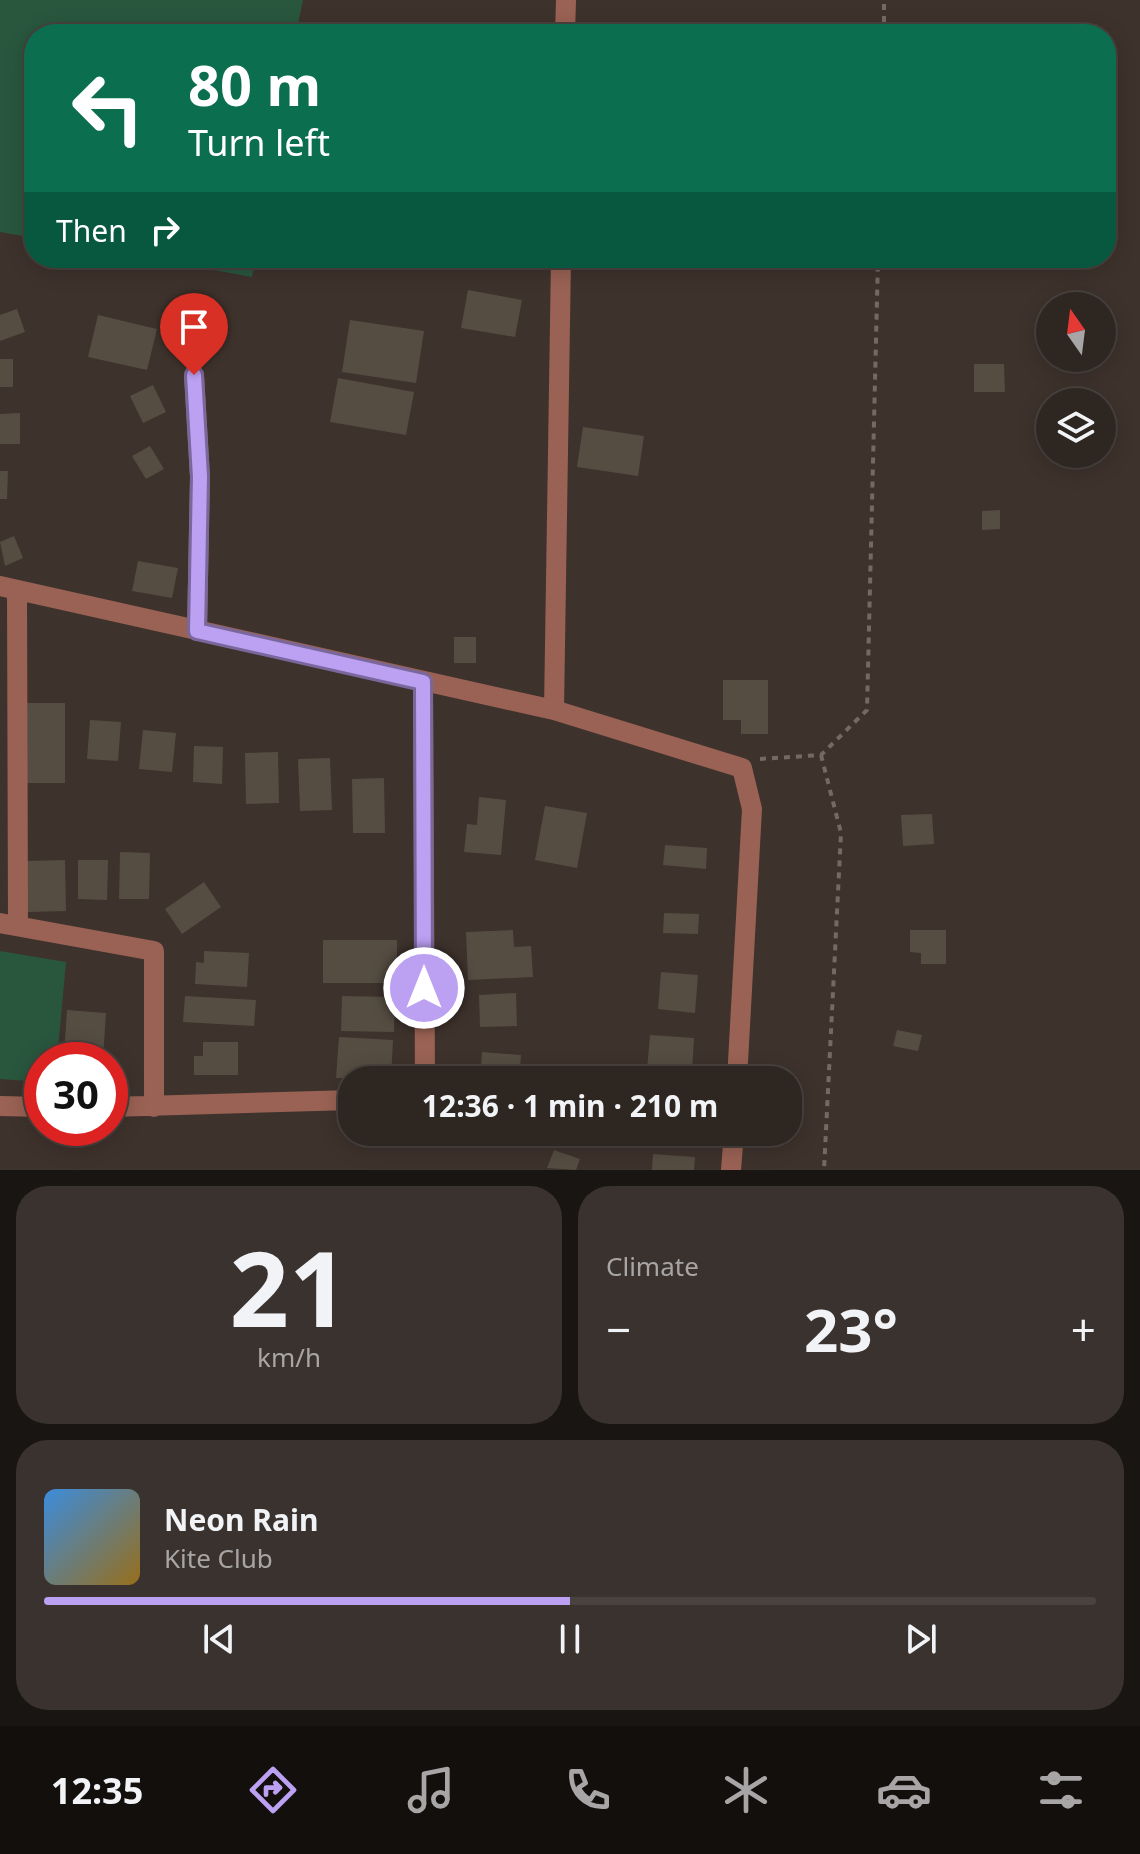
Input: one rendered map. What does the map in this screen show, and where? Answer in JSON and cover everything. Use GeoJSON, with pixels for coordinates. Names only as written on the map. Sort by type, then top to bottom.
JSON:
{"type":"FeatureCollection","features":[{"type":"Feature","properties":{"kind":"street"},"geometry":{"type":"LineString","coordinates":[[565,24],[566,0]]}},
{"type":"Feature","properties":{"kind":"street"},"geometry":{"type":"LineString","coordinates":[[554,710],[561,268]]}},
{"type":"Feature","properties":{"kind":"street"},"geometry":{"type":"LineString","coordinates":[[194,375],[200,477],[197,631]]}},
{"type":"Feature","properties":{"kind":"street"},"geometry":{"type":"LineString","coordinates":[[154,1107],[154,951],[9,925],[8,588],[554,710],[742,768],[752,809],[738,1066]]}},
{"type":"Feature","properties":{"kind":"street"},"geometry":{"type":"LineString","coordinates":[[423,682],[425,1066]]}},
{"type":"Feature","properties":{"kind":"street"},"geometry":{"type":"LineString","coordinates":[[128,1107],[338,1100]]}},
{"type":"Feature","properties":{"kind":"street"},"geometry":{"type":"LineString","coordinates":[[0,1106],[24,1107]]}},
{"type":"Feature","properties":{"kind":"street"},"geometry":{"type":"LineString","coordinates":[[731,1170],[733,1146]]}},
{"type":"Feature","properties":{"kind":"path"},"geometry":{"type":"LineString","coordinates":[[884,0],[884,24]]}},
{"type":"Feature","properties":{"kind":"path"},"geometry":{"type":"LineString","coordinates":[[718,762],[821,755],[867,710],[878,268]]}},
{"type":"Feature","properties":{"kind":"path"},"geometry":{"type":"LineString","coordinates":[[821,755],[841,833],[824,1170]]}},
{"type":"Feature","properties":{"kind":"green space"},"geometry":{"type":"Polygon","coordinates":[[[0,0],[303,0],[298,24],[24,24],[24,236],[0,232],[0,0]]]}},
{"type":"Feature","properties":{"kind":"green space"},"geometry":{"type":"Polygon","coordinates":[[[202,268],[254,268],[252,277],[202,268]]]}},
{"type":"Feature","properties":{"kind":"green space"},"geometry":{"type":"Polygon","coordinates":[[[0,951],[66,962],[59,1042],[24,1042],[24,1081],[0,1079],[0,951]]]}},
{"type":"Feature","properties":{"kind":"building"},"geometry":{"type":"Polygon","coordinates":[[[468,290],[522,300],[515,337],[461,328],[468,290]]]}},
{"type":"Feature","properties":{"kind":"building"},"geometry":{"type":"Polygon","coordinates":[[[17,309],[25,332],[0,341],[0,315],[17,309]]]}},
{"type":"Feature","properties":{"kind":"building"},"geometry":{"type":"Polygon","coordinates":[[[98,315],[157,329],[147,370],[88,357],[98,315]]]}},
{"type":"Feature","properties":{"kind":"building"},"geometry":{"type":"Polygon","coordinates":[[[188,320],[201,345],[187,353],[174,328],[188,320]]]}},
{"type":"Feature","properties":{"kind":"building"},"geometry":{"type":"Polygon","coordinates":[[[350,320],[424,331],[416,383],[342,372],[350,320]]]}},
{"type":"Feature","properties":{"kind":"building"},"geometry":{"type":"Polygon","coordinates":[[[0,359],[13,359],[13,387],[0,387],[0,359]]]}},
{"type":"Feature","properties":{"kind":"building"},"geometry":{"type":"Polygon","coordinates":[[[974,364],[1004,364],[1005,392],[974,392],[974,364]]]}},
{"type":"Feature","properties":{"kind":"building"},"geometry":{"type":"Polygon","coordinates":[[[338,378],[414,392],[406,435],[330,422],[338,378]]]}},
{"type":"Feature","properties":{"kind":"building"},"geometry":{"type":"Polygon","coordinates":[[[153,385],[166,412],[143,423],[130,396],[153,385]]]}},
{"type":"Feature","properties":{"kind":"building"},"geometry":{"type":"Polygon","coordinates":[[[20,413],[20,444],[0,444],[0,414],[20,413]]]}},
{"type":"Feature","properties":{"kind":"building"},"geometry":{"type":"Polygon","coordinates":[[[583,427],[644,436],[638,476],[577,467],[583,427]]]}},
{"type":"Feature","properties":{"kind":"building"},"geometry":{"type":"Polygon","coordinates":[[[150,446],[164,469],[146,479],[132,456],[150,446]]]}},
{"type":"Feature","properties":{"kind":"building"},"geometry":{"type":"Polygon","coordinates":[[[0,471],[8,471],[7,499],[0,499],[0,471]]]}},
{"type":"Feature","properties":{"kind":"building"},"geometry":{"type":"Polygon","coordinates":[[[1000,510],[1000,529],[982,530],[982,511],[1000,510]]]}},
{"type":"Feature","properties":{"kind":"building"},"geometry":{"type":"Polygon","coordinates":[[[14,536],[23,558],[5,566],[0,542],[14,536]]]}},
{"type":"Feature","properties":{"kind":"building"},"geometry":{"type":"Polygon","coordinates":[[[138,561],[178,568],[172,598],[132,591],[138,561]]]}},
{"type":"Feature","properties":{"kind":"building"},"geometry":{"type":"Polygon","coordinates":[[[454,637],[476,637],[476,663],[454,663],[454,637]]]}},
{"type":"Feature","properties":{"kind":"building"},"geometry":{"type":"Polygon","coordinates":[[[723,680],[768,680],[768,734],[741,734],[741,720],[723,720],[723,680]]]}},
{"type":"Feature","properties":{"kind":"building"},"geometry":{"type":"Polygon","coordinates":[[[27,703],[65,703],[65,783],[27,783],[27,703]]]}},
{"type":"Feature","properties":{"kind":"building"},"geometry":{"type":"Polygon","coordinates":[[[90,720],[121,722],[118,761],[87,759],[90,720]]]}},
{"type":"Feature","properties":{"kind":"building"},"geometry":{"type":"Polygon","coordinates":[[[143,730],[176,733],[172,772],[139,769],[143,730]]]}},
{"type":"Feature","properties":{"kind":"building"},"geometry":{"type":"Polygon","coordinates":[[[194,746],[223,747],[222,784],[193,782],[194,746]]]}},
{"type":"Feature","properties":{"kind":"building"},"geometry":{"type":"Polygon","coordinates":[[[278,752],[279,803],[246,804],[245,753],[278,752]]]}},
{"type":"Feature","properties":{"kind":"building"},"geometry":{"type":"Polygon","coordinates":[[[330,758],[332,810],[300,811],[298,759],[330,758]]]}},
{"type":"Feature","properties":{"kind":"building"},"geometry":{"type":"Polygon","coordinates":[[[384,778],[385,833],[353,833],[352,779],[384,778]]]}},
{"type":"Feature","properties":{"kind":"building"},"geometry":{"type":"Polygon","coordinates":[[[479,797],[506,800],[501,855],[464,852],[467,824],[477,825],[479,797]]]}},
{"type":"Feature","properties":{"kind":"building"},"geometry":{"type":"Polygon","coordinates":[[[545,806],[587,813],[577,868],[535,860],[545,806]]]}},
{"type":"Feature","properties":{"kind":"building"},"geometry":{"type":"Polygon","coordinates":[[[932,814],[934,844],[903,846],[901,815],[932,814]]]}},
{"type":"Feature","properties":{"kind":"building"},"geometry":{"type":"Polygon","coordinates":[[[665,845],[707,848],[706,869],[663,865],[665,845]]]}},
{"type":"Feature","properties":{"kind":"building"},"geometry":{"type":"Polygon","coordinates":[[[120,852],[150,853],[149,899],[119,899],[120,852]]]}},
{"type":"Feature","properties":{"kind":"building"},"geometry":{"type":"Polygon","coordinates":[[[65,860],[66,911],[27,912],[27,861],[65,860]]]}},
{"type":"Feature","properties":{"kind":"building"},"geometry":{"type":"Polygon","coordinates":[[[78,860],[108,860],[107,900],[78,899],[78,860]]]}},
{"type":"Feature","properties":{"kind":"building"},"geometry":{"type":"Polygon","coordinates":[[[204,882],[221,907],[182,934],[165,909],[204,882]]]}},
{"type":"Feature","properties":{"kind":"building"},"geometry":{"type":"Polygon","coordinates":[[[664,913],[699,914],[698,934],[663,933],[664,913]]]}},
{"type":"Feature","properties":{"kind":"building"},"geometry":{"type":"Polygon","coordinates":[[[513,930],[514,947],[531,946],[533,977],[468,980],[466,932],[513,930]]]}},
{"type":"Feature","properties":{"kind":"building"},"geometry":{"type":"Polygon","coordinates":[[[910,930],[946,930],[946,964],[921,964],[921,953],[910,952],[910,930]]]}},
{"type":"Feature","properties":{"kind":"building"},"geometry":{"type":"Polygon","coordinates":[[[323,940],[397,940],[397,983],[323,983],[323,940]]]}},
{"type":"Feature","properties":{"kind":"building"},"geometry":{"type":"Polygon","coordinates":[[[204,951],[249,953],[247,987],[195,984],[196,962],[204,963],[204,951]]]}},
{"type":"Feature","properties":{"kind":"building"},"geometry":{"type":"Polygon","coordinates":[[[661,972],[698,975],[695,1013],[658,1009],[661,972]]]}},
{"type":"Feature","properties":{"kind":"building"},"geometry":{"type":"Polygon","coordinates":[[[516,993],[517,1026],[480,1027],[479,995],[516,993]]]}},
{"type":"Feature","properties":{"kind":"building"},"geometry":{"type":"Polygon","coordinates":[[[185,996],[256,1000],[254,1026],[183,1022],[185,996]]]}},
{"type":"Feature","properties":{"kind":"building"},"geometry":{"type":"Polygon","coordinates":[[[342,996],[395,997],[394,1032],[341,1031],[342,996]]]}},
{"type":"Feature","properties":{"kind":"building"},"geometry":{"type":"Polygon","coordinates":[[[67,1010],[106,1013],[104,1042],[65,1042],[67,1010]]]}},
{"type":"Feature","properties":{"kind":"building"},"geometry":{"type":"Polygon","coordinates":[[[897,1030],[922,1035],[918,1051],[893,1046],[897,1030]]]}},
{"type":"Feature","properties":{"kind":"building"},"geometry":{"type":"Polygon","coordinates":[[[650,1035],[694,1038],[692,1066],[647,1066],[650,1035]]]}},
{"type":"Feature","properties":{"kind":"building"},"geometry":{"type":"Polygon","coordinates":[[[339,1037],[393,1040],[392,1066],[338,1066],[336,1078],[339,1037]]]}},
{"type":"Feature","properties":{"kind":"building"},"geometry":{"type":"Polygon","coordinates":[[[203,1042],[238,1042],[238,1075],[194,1075],[194,1056],[203,1056],[203,1042]]]}},
{"type":"Feature","properties":{"kind":"building"},"geometry":{"type":"Polygon","coordinates":[[[482,1052],[521,1055],[520,1066],[481,1066],[482,1052]]]}},
{"type":"Feature","properties":{"kind":"building"},"geometry":{"type":"Polygon","coordinates":[[[554,1150],[580,1159],[576,1170],[547,1168],[554,1150]]]}},
{"type":"Feature","properties":{"kind":"building"},"geometry":{"type":"Polygon","coordinates":[[[653,1154],[695,1157],[694,1170],[652,1170],[653,1154]]]}},
{"type":"Feature","properties":{"kind":"route"},"geometry":{"type":"LineString","coordinates":[[194,375],[198,392],[200,477],[197,631],[423,682],[424,988]]}}]}
